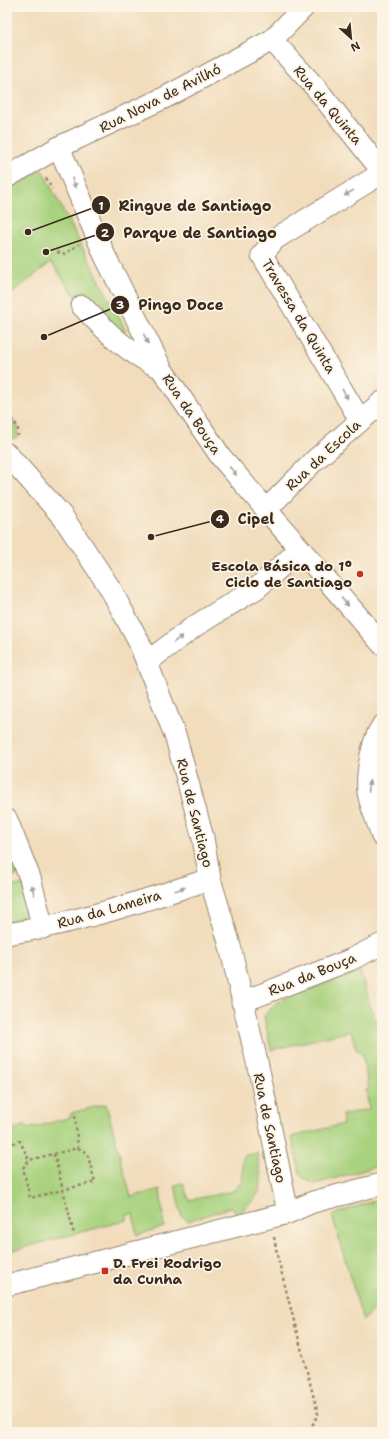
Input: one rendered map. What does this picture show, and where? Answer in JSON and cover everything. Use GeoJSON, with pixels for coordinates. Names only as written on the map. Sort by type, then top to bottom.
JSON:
{"type":"FeatureCollection","features":[{"type":"Feature","properties":{"kind":"street","name":"Rua Nova de Avilhó"},"geometry":{"type":"LineString","coordinates":[[7,177],[59,147],[166,97],[272,40],[304,7]]}},
{"type":"Feature","properties":{"kind":"street","name":"Rua da Quinta"},"geometry":{"type":"LineString","coordinates":[[272,40],[316,88],[382,172]]}},
{"type":"Feature","properties":{"kind":"street","name":"Rua da Bouça"},"geometry":{"type":"LineString","coordinates":[[59,147],[104,254],[161,368],[221,457],[299,550],[382,644]]}},
{"type":"Feature","properties":{"kind":"street","name":"Travessa da Quinta"},"geometry":{"type":"LineString","coordinates":[[360,420],[262,255],[275,239],[382,172]]}},
{"type":"Feature","properties":{"kind":"street"},"geometry":{"type":"LineString","coordinates":[[82,306],[125,348],[142,360],[161,368]]}},
{"type":"Feature","properties":{"kind":"street","name":"Rua da Escola"},"geometry":{"type":"LineString","coordinates":[[266,510],[315,460],[382,402]]}},
{"type":"Feature","properties":{"kind":"street","name":"Rua de Santiago"},"geometry":{"type":"LineString","coordinates":[[10,455],[63,516],[110,588],[139,642],[176,738],[203,838],[210,879],[229,942],[260,1074],[279,1215]]}},
{"type":"Feature","properties":{"kind":"street"},"geometry":{"type":"LineString","coordinates":[[146,662],[195,626],[257,588],[299,550]]}},
{"type":"Feature","properties":{"kind":"street"},"geometry":{"type":"LineString","coordinates":[[382,726],[376,734],[371,755],[368,792],[382,836]]}},
{"type":"Feature","properties":{"kind":"street"},"geometry":{"type":"LineString","coordinates":[[7,820],[30,878],[42,928]]}},
{"type":"Feature","properties":{"kind":"street","name":"Rua da Lameira"},"geometry":{"type":"LineString","coordinates":[[7,934],[42,928],[127,906],[210,879]]}},
{"type":"Feature","properties":{"kind":"street","name":"Rua da Bouça"},"geometry":{"type":"LineString","coordinates":[[242,1002],[350,960],[382,944]]}},
{"type":"Feature","properties":{"kind":"street"},"geometry":{"type":"LineString","coordinates":[[7,1285],[279,1215],[313,1202],[382,1184]]}},
{"type":"Feature","properties":{"kind":"path"},"geometry":{"type":"LineString","coordinates":[[57,252],[65,254],[81,243]]}},
{"type":"Feature","properties":{"kind":"path"},"geometry":{"type":"LineString","coordinates":[[7,414],[18,426],[18,437],[10,455]]}},
{"type":"Feature","properties":{"kind":"path"},"geometry":{"type":"LineString","coordinates":[[75,1116],[78,1148]]}},
{"type":"Feature","properties":{"kind":"path"},"geometry":{"type":"LineString","coordinates":[[7,1144],[20,1141],[29,1160]]}},
{"type":"Feature","properties":{"kind":"path"},"geometry":{"type":"LineString","coordinates":[[78,1148],[87,1153],[95,1182],[30,1198],[23,1168],[29,1160],[78,1148]]}},
{"type":"Feature","properties":{"kind":"path"},"geometry":{"type":"LineString","coordinates":[[54,1154],[74,1234]]}},
{"type":"Feature","properties":{"kind":"path"},"geometry":{"type":"LineString","coordinates":[[279,1215],[278,1259],[318,1414],[309,1432]]}},
{"type":"Feature","properties":{"kind":"green space"},"geometry":{"type":"Polygon","coordinates":[[[42,170],[126,331],[122,334],[103,318],[83,291],[75,296],[51,262],[7,297],[7,189],[42,170]]]}},
{"type":"Feature","properties":{"kind":"green space"},"geometry":{"type":"Polygon","coordinates":[[[7,414],[18,427],[18,437],[13,439],[7,434],[7,414]]]}},
{"type":"Feature","properties":{"kind":"green space"},"geometry":{"type":"Polygon","coordinates":[[[7,843],[18,875],[7,878],[7,843]]]}},
{"type":"Feature","properties":{"kind":"green space"},"geometry":{"type":"Polygon","coordinates":[[[23,884],[28,910],[22,917],[7,922],[7,888],[23,884]]]}},
{"type":"Feature","properties":{"kind":"green space"},"geometry":{"type":"Polygon","coordinates":[[[360,971],[373,1014],[382,1034],[382,1165],[315,1184],[303,1178],[300,1174],[292,1137],[343,1124],[342,1115],[369,1109],[366,1090],[369,1089],[362,1054],[356,1049],[351,1031],[271,1050],[264,1016],[278,1001],[360,971]]]}},
{"type":"Feature","properties":{"kind":"green space"},"geometry":{"type":"Polygon","coordinates":[[[106,1104],[131,1197],[160,1189],[164,1227],[137,1235],[133,1214],[127,1215],[127,1220],[7,1252],[7,1131],[26,1125],[28,1129],[71,1117],[71,1113],[106,1104]]]}},
{"type":"Feature","properties":{"kind":"green space"},"geometry":{"type":"Polygon","coordinates":[[[257,1153],[261,1182],[260,1188],[258,1194],[253,1200],[237,1215],[232,1207],[188,1221],[181,1215],[175,1185],[183,1183],[189,1200],[234,1191],[242,1180],[243,1156],[257,1153]]]}},
{"type":"Feature","properties":{"kind":"green space"},"geometry":{"type":"Polygon","coordinates":[[[382,1198],[382,1300],[363,1321],[332,1215],[382,1198]]]}},
{"type":"Feature","properties":{"kind":"place","name":"Ringue de Santiago"},"geometry":{"type":"Point","coordinates":[28,232]}},
{"type":"Feature","properties":{"kind":"place","name":"Parque de Santiago"},"geometry":{"type":"Point","coordinates":[46,252]}},
{"type":"Feature","properties":{"kind":"place","name":"Pingo Doce"},"geometry":{"type":"Point","coordinates":[44,337]}},
{"type":"Feature","properties":{"kind":"place","name":"Cipel"},"geometry":{"type":"Point","coordinates":[151,537]}},
{"type":"Feature","properties":{"kind":"place","name":"Escola Básica do 1º Ciclo de Santiago"},"geometry":{"type":"Point","coordinates":[360,574]}},
{"type":"Feature","properties":{"kind":"place","name":"D. Frei Rodrigo da Cunha"},"geometry":{"type":"Point","coordinates":[105,1271]}}]}
